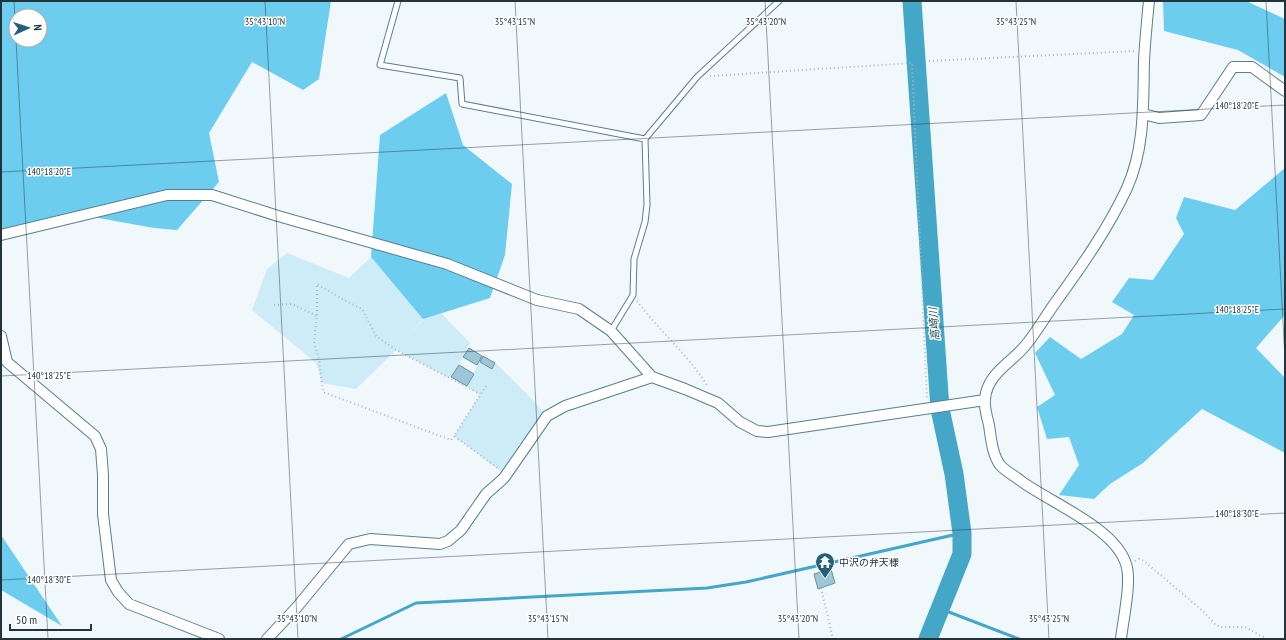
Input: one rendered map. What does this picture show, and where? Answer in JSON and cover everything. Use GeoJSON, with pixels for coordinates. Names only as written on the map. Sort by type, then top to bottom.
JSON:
{"type":"FeatureCollection","features":[{"type":"Feature","properties":{"kind":"street"},"geometry":{"type":"LineString","coordinates":[[1121,639],[1128,575],[1126,564],[1120,550],[1099,529],[1024,483],[1001,466],[995,455],[984,400],[989,384],[993,378],[1000,369],[1025,346],[1078,271],[1116,210],[1128,186],[1141,144],[1145,51],[1149,1]]}},
{"type":"Feature","properties":{"kind":"street"},"geometry":{"type":"LineString","coordinates":[[1143,114],[1159,118],[1201,115],[1233,67],[1252,67],[1285,91]]}},
{"type":"Feature","properties":{"kind":"street"},"geometry":{"type":"LineString","coordinates":[[1,235],[167,195],[212,195],[278,216],[447,264],[537,300],[579,309],[611,331],[652,377],[718,403],[740,422],[757,431],[768,432],[984,400]]}},
{"type":"Feature","properties":{"kind":"street"},"geometry":{"type":"LineString","coordinates":[[1,336],[7,362],[95,436],[101,449],[103,514],[111,580],[118,592],[129,604],[219,639]]}},
{"type":"Feature","properties":{"kind":"street"},"geometry":{"type":"LineString","coordinates":[[267,639],[297,607],[349,544],[370,539],[440,544],[448,541],[461,530],[486,494],[506,475],[546,416],[566,406],[652,377]]}},
{"type":"Feature","properties":{"kind":"lane"},"geometry":{"type":"LineString","coordinates":[[398,1],[380,66],[460,78],[462,104],[645,139]]}},
{"type":"Feature","properties":{"kind":"lane"},"geometry":{"type":"LineString","coordinates":[[611,331],[632,295],[634,259],[647,205],[645,139],[697,76],[779,1]]}},
{"type":"Feature","properties":{"kind":"path"},"geometry":{"type":"LineString","coordinates":[[928,61],[1145,51]]}},
{"type":"Feature","properties":{"kind":"path"},"geometry":{"type":"LineString","coordinates":[[697,76],[912,63],[928,408]]}},
{"type":"Feature","properties":{"kind":"path"},"geometry":{"type":"LineString","coordinates":[[480,394],[396,350],[376,336],[362,309],[317,284],[317,316],[314,342],[319,359],[323,392],[451,440],[486,386]]}},
{"type":"Feature","properties":{"kind":"path"},"geometry":{"type":"LineString","coordinates":[[632,295],[646,314],[700,373],[718,403]]}},
{"type":"Feature","properties":{"kind":"path"},"geometry":{"type":"LineString","coordinates":[[274,305],[292,304],[317,316]]}},
{"type":"Feature","properties":{"kind":"path"},"geometry":{"type":"LineString","coordinates":[[454,436],[506,475]]}},
{"type":"Feature","properties":{"kind":"path"},"geometry":{"type":"LineString","coordinates":[[1126,564],[1139,559],[1144,561],[1220,627],[1245,627],[1267,639]]}},
{"type":"Feature","properties":{"kind":"path"},"geometry":{"type":"LineString","coordinates":[[822,588],[833,639]]}},
{"type":"Feature","properties":{"kind":"shaded area"},"geometry":{"type":"Polygon","coordinates":[[[1,1],[331,1],[319,79],[303,90],[252,62],[209,133],[219,182],[177,230],[154,228],[71,213],[1,234],[1,1]]]}},
{"type":"Feature","properties":{"kind":"shaded area"},"geometry":{"type":"Polygon","coordinates":[[[1163,1],[1246,1],[1285,19],[1285,77],[1238,50],[1164,31],[1163,1]]]}},
{"type":"Feature","properties":{"kind":"shaded area"},"geometry":{"type":"Polygon","coordinates":[[[446,93],[463,145],[512,184],[505,255],[490,298],[423,319],[371,257],[380,135],[446,93]]]}},
{"type":"Feature","properties":{"kind":"shaded area"},"geometry":{"type":"Polygon","coordinates":[[[1285,168],[1285,315],[1256,348],[1285,378],[1285,453],[1202,409],[1143,463],[1110,484],[1094,499],[1059,495],[1079,465],[1069,437],[1047,439],[1037,407],[1055,395],[1035,353],[1050,337],[1081,359],[1122,334],[1134,315],[1112,302],[1129,278],[1153,280],[1184,234],[1176,218],[1184,197],[1235,210],[1285,168]]]}},
{"type":"Feature","properties":{"kind":"shaded area"},"geometry":{"type":"Polygon","coordinates":[[[287,253],[349,278],[371,257],[423,319],[409,335],[425,318],[441,313],[470,343],[459,365],[449,378],[396,350],[356,389],[322,383],[316,363],[252,310],[267,269],[287,253]]]}},
{"type":"Feature","properties":{"kind":"shaded area"},"geometry":{"type":"Polygon","coordinates":[[[479,362],[492,369],[496,363],[533,400],[545,415],[506,475],[454,436],[480,395],[467,387],[479,362]]]}},
{"type":"Feature","properties":{"kind":"shaded area"},"geometry":{"type":"Polygon","coordinates":[[[1,535],[62,626],[1,590],[1,535]]]}},
{"type":"Feature","properties":{"kind":"building"},"geometry":{"type":"Polygon","coordinates":[[[469,348],[482,356],[477,365],[463,357],[469,348]]]}},
{"type":"Feature","properties":{"kind":"building"},"geometry":{"type":"Polygon","coordinates":[[[483,356],[495,363],[492,369],[480,362],[483,356]]]}},
{"type":"Feature","properties":{"kind":"building"},"geometry":{"type":"Polygon","coordinates":[[[459,365],[474,374],[467,386],[451,377],[459,365]]]}},
{"type":"Feature","properties":{"kind":"building","name":"中沢の弁天様"},"geometry":{"type":"Polygon","coordinates":[[[831,569],[835,583],[818,589],[814,574],[831,569]]]}},
{"type":"Feature","properties":{"kind":"waterway","name":"高崎川"},"geometry":{"type":"LineString","coordinates":[[912,1],[940,409],[954,474],[962,533],[962,554],[928,639]]}},
{"type":"Feature","properties":{"kind":"waterway"},"geometry":{"type":"LineString","coordinates":[[341,639],[416,603],[707,588],[746,582],[962,533]]}},
{"type":"Feature","properties":{"kind":"waterway"},"geometry":{"type":"LineString","coordinates":[[941,609],[1019,639]]}},
{"type":"Feature","properties":{"kind":"place","name":"中沢の弁天様"},"geometry":{"type":"Point","coordinates":[825,579]}}]}
